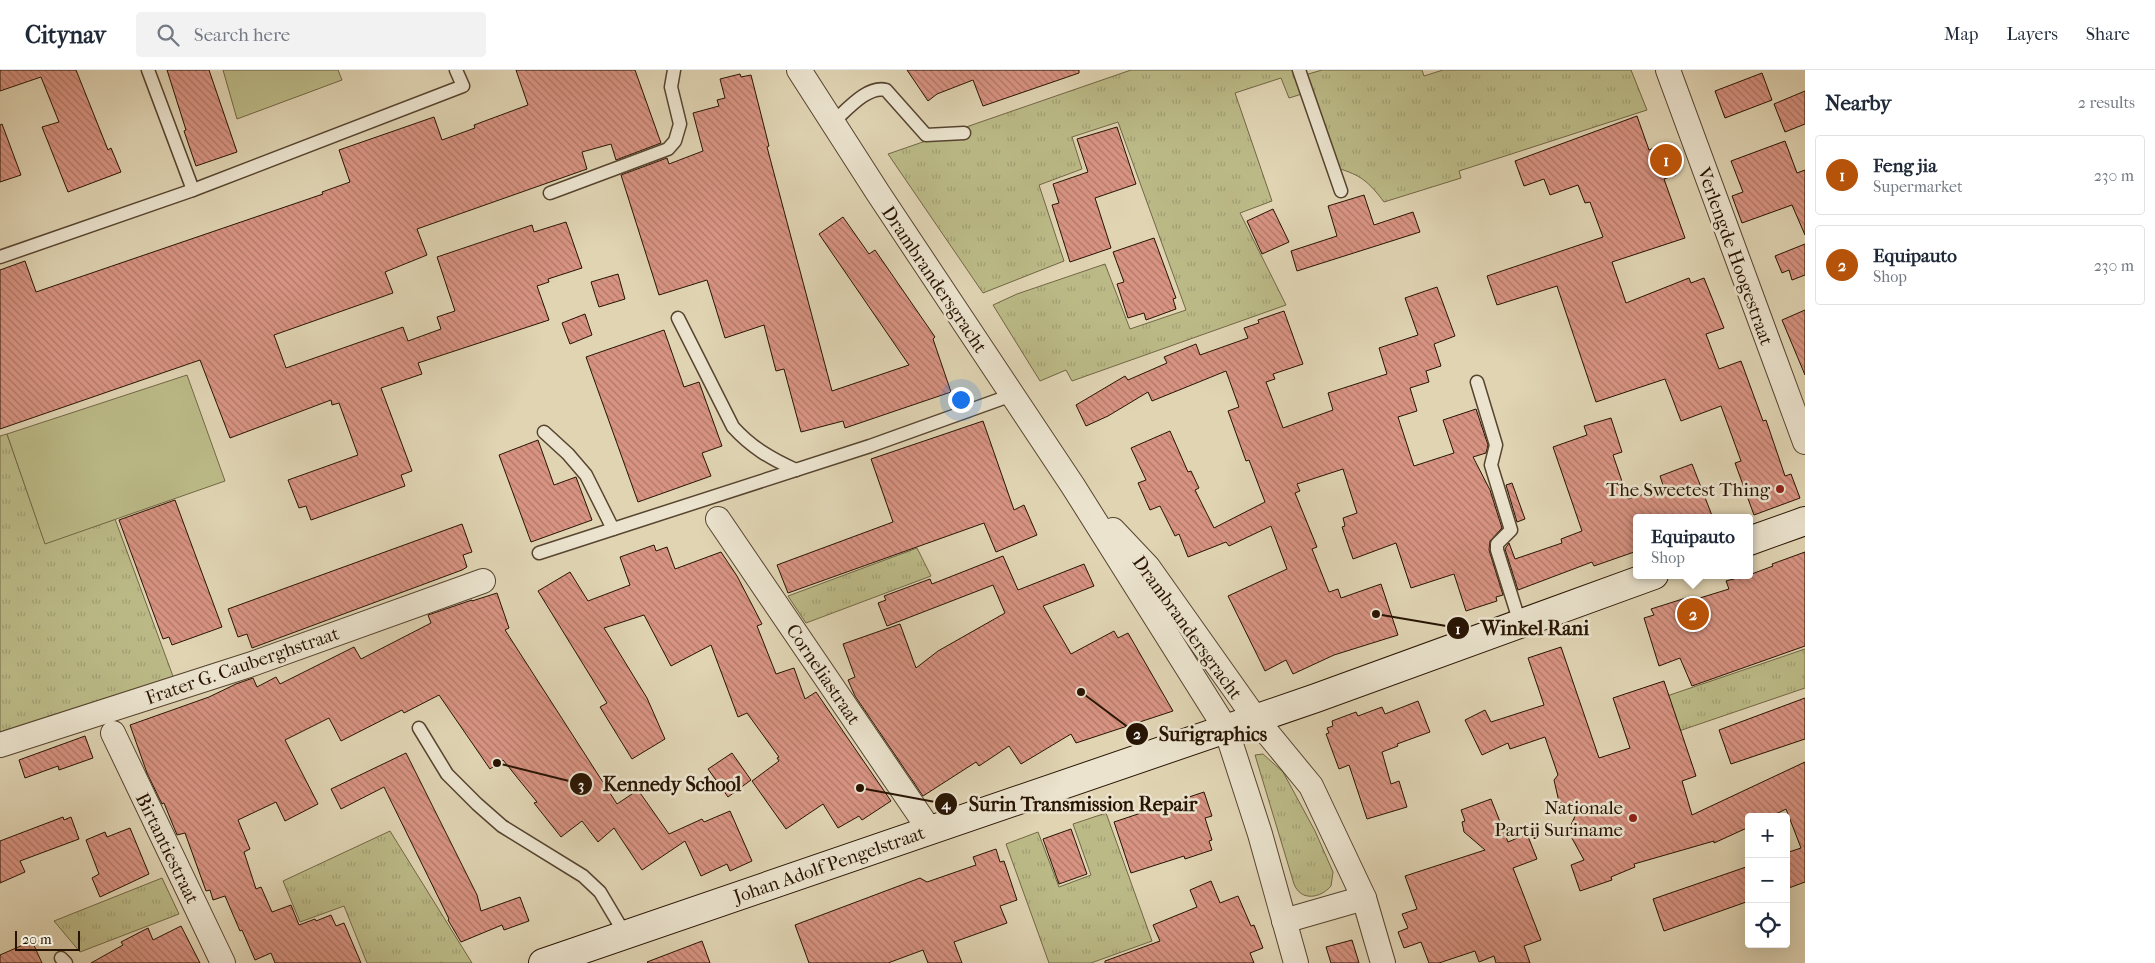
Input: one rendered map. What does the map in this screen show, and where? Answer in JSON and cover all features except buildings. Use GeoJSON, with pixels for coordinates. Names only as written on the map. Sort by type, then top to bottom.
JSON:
{"type":"FeatureCollection","features":[{"type":"Feature","properties":{"kind":"main road"},"geometry":{"type":"LineString","coordinates":[[1753,540],[1805,521]]}},
{"type":"Feature","properties":{"kind":"main road","name":"Johan Adolf Pengelstraat"},"geometry":{"type":"LineString","coordinates":[[556,961],[625,934],[1226,729],[1643,579]]}},
{"type":"Feature","properties":{"kind":"street","name":"Drambrandersgracht"},"geometry":{"type":"LineString","coordinates":[[799,70],[832,123],[1073,486],[1226,729],[1260,834],[1296,963]]}},
{"type":"Feature","properties":{"kind":"street","name":"Verlengde Hoogestraat"},"geometry":{"type":"LineString","coordinates":[[1668,70],[1805,442]]}},
{"type":"Feature","properties":{"kind":"street","name":"Drambrandersgracht"},"geometry":{"type":"LineString","coordinates":[[1073,486],[1148,568],[1255,718],[1311,786],[1364,898],[1383,963]]}},
{"type":"Feature","properties":{"kind":"street","name":"Corneliastraat"},"geometry":{"type":"LineString","coordinates":[[718,519],[929,829]]}},
{"type":"Feature","properties":{"kind":"street","name":"Frater G. Cauberghstraat"},"geometry":{"type":"LineString","coordinates":[[0,745],[249,665],[483,581]]}},
{"type":"Feature","properties":{"kind":"street","name":"Birtantiestraat"},"geometry":{"type":"LineString","coordinates":[[113,733],[223,963]]}},
{"type":"Feature","properties":{"kind":"street"},"geometry":{"type":"LineString","coordinates":[[1284,921],[1364,898]]}},
{"type":"Feature","properties":{"kind":"lane"},"geometry":{"type":"LineString","coordinates":[[148,70],[193,190]]}},
{"type":"Feature","properties":{"kind":"lane"},"geometry":{"type":"LineString","coordinates":[[0,257],[193,190],[463,86],[456,70]]}},
{"type":"Feature","properties":{"kind":"lane"},"geometry":{"type":"LineString","coordinates":[[550,193],[668,149],[675,141],[680,124],[670,87],[674,70]]}},
{"type":"Feature","properties":{"kind":"lane"},"geometry":{"type":"LineString","coordinates":[[1299,70],[1341,191]]}},
{"type":"Feature","properties":{"kind":"lane"},"geometry":{"type":"LineString","coordinates":[[832,123],[873,89],[882,89],[886,90],[926,136],[964,133]]}},
{"type":"Feature","properties":{"kind":"lane"},"geometry":{"type":"LineString","coordinates":[[678,318],[733,427],[761,453],[796,470]]}},
{"type":"Feature","properties":{"kind":"lane"},"geometry":{"type":"LineString","coordinates":[[1477,382],[1496,445],[1491,465],[1511,530],[1497,544],[1497,550],[1520,623]]}},
{"type":"Feature","properties":{"kind":"lane"},"geometry":{"type":"LineString","coordinates":[[539,552],[870,446],[1012,395]]}},
{"type":"Feature","properties":{"kind":"lane"},"geometry":{"type":"LineString","coordinates":[[544,432],[568,454],[586,475],[613,529]]}},
{"type":"Feature","properties":{"kind":"lane"},"geometry":{"type":"LineString","coordinates":[[419,728],[446,774],[476,804],[502,826],[583,876],[600,892],[625,934]]}},
{"type":"Feature","properties":{"kind":"green space"},"geometry":{"type":"Polygon","coordinates":[[[223,70],[338,70],[342,80],[237,119],[223,70]]]}},
{"type":"Feature","properties":{"kind":"green space"},"geometry":{"type":"Polygon","coordinates":[[[1131,70],[1293,70],[1302,94],[1289,98],[1281,78],[1235,93],[1272,201],[1240,213],[1286,305],[1072,381],[1066,370],[1040,381],[993,305],[1017,294],[1105,264],[1130,329],[1186,310],[1118,122],[1072,137],[1082,169],[1039,185],[1064,261],[983,293],[888,154],[1131,70]]]}},
{"type":"Feature","properties":{"kind":"green space"},"geometry":{"type":"Polygon","coordinates":[[[1322,70],[1422,70],[1424,76],[1443,70],[1631,70],[1647,110],[1459,171],[1461,178],[1384,202],[1364,180],[1352,173],[1337,168],[1305,75],[1322,70]]]}},
{"type":"Feature","properties":{"kind":"green space"},"geometry":{"type":"Polygon","coordinates":[[[187,375],[225,481],[45,544],[7,434],[187,375]]]}},
{"type":"Feature","properties":{"kind":"green space"},"geometry":{"type":"Polygon","coordinates":[[[7,434],[45,543],[115,519],[174,679],[0,736],[0,436],[7,434]]]}},
{"type":"Feature","properties":{"kind":"green space"},"geometry":{"type":"Polygon","coordinates":[[[917,548],[931,576],[806,623],[788,596],[917,548]]]}},
{"type":"Feature","properties":{"kind":"green space"},"geometry":{"type":"Polygon","coordinates":[[[1805,649],[1805,688],[1679,731],[1667,696],[1805,649]]]}},
{"type":"Feature","properties":{"kind":"green space"},"geometry":{"type":"Polygon","coordinates":[[[1263,754],[1283,772],[1315,831],[1333,872],[1331,886],[1322,893],[1306,896],[1297,890],[1294,884],[1255,755],[1263,754]]]}},
{"type":"Feature","properties":{"kind":"green space"},"geometry":{"type":"Polygon","coordinates":[[[1106,813],[1152,941],[1091,963],[1049,963],[1006,844],[1038,832],[1059,887],[1091,875],[1073,824],[1106,813]]]}},
{"type":"Feature","properties":{"kind":"green space"},"geometry":{"type":"Polygon","coordinates":[[[390,831],[472,963],[367,963],[344,906],[300,922],[283,881],[390,831]]]}},
{"type":"Feature","properties":{"kind":"green space"},"geometry":{"type":"Polygon","coordinates":[[[162,878],[179,914],[80,952],[54,921],[162,878]]]}},
{"type":"Feature","properties":{"kind":"place","name":"Feng jia"},"geometry":{"type":"Point","coordinates":[1666,160]}},
{"type":"Feature","properties":{"kind":"place","name":"The Sweetest Thing"},"geometry":{"type":"Point","coordinates":[1780,489]}},
{"type":"Feature","properties":{"kind":"place","name":"Winkel Rani"},"geometry":{"type":"Point","coordinates":[1376,614]}},
{"type":"Feature","properties":{"kind":"place","name":"Equipauto"},"geometry":{"type":"Point","coordinates":[1693,614]}},
{"type":"Feature","properties":{"kind":"place","name":"Surigraphics"},"geometry":{"type":"Point","coordinates":[1081,692]}},
{"type":"Feature","properties":{"kind":"place","name":"Kennedy School"},"geometry":{"type":"Point","coordinates":[497,763]}},
{"type":"Feature","properties":{"kind":"place","name":"Surin Transmission Repair"},"geometry":{"type":"Point","coordinates":[860,788]}},
{"type":"Feature","properties":{"kind":"place","name":"Nationale Partij Suriname"},"geometry":{"type":"Point","coordinates":[1633,818]}}]}
